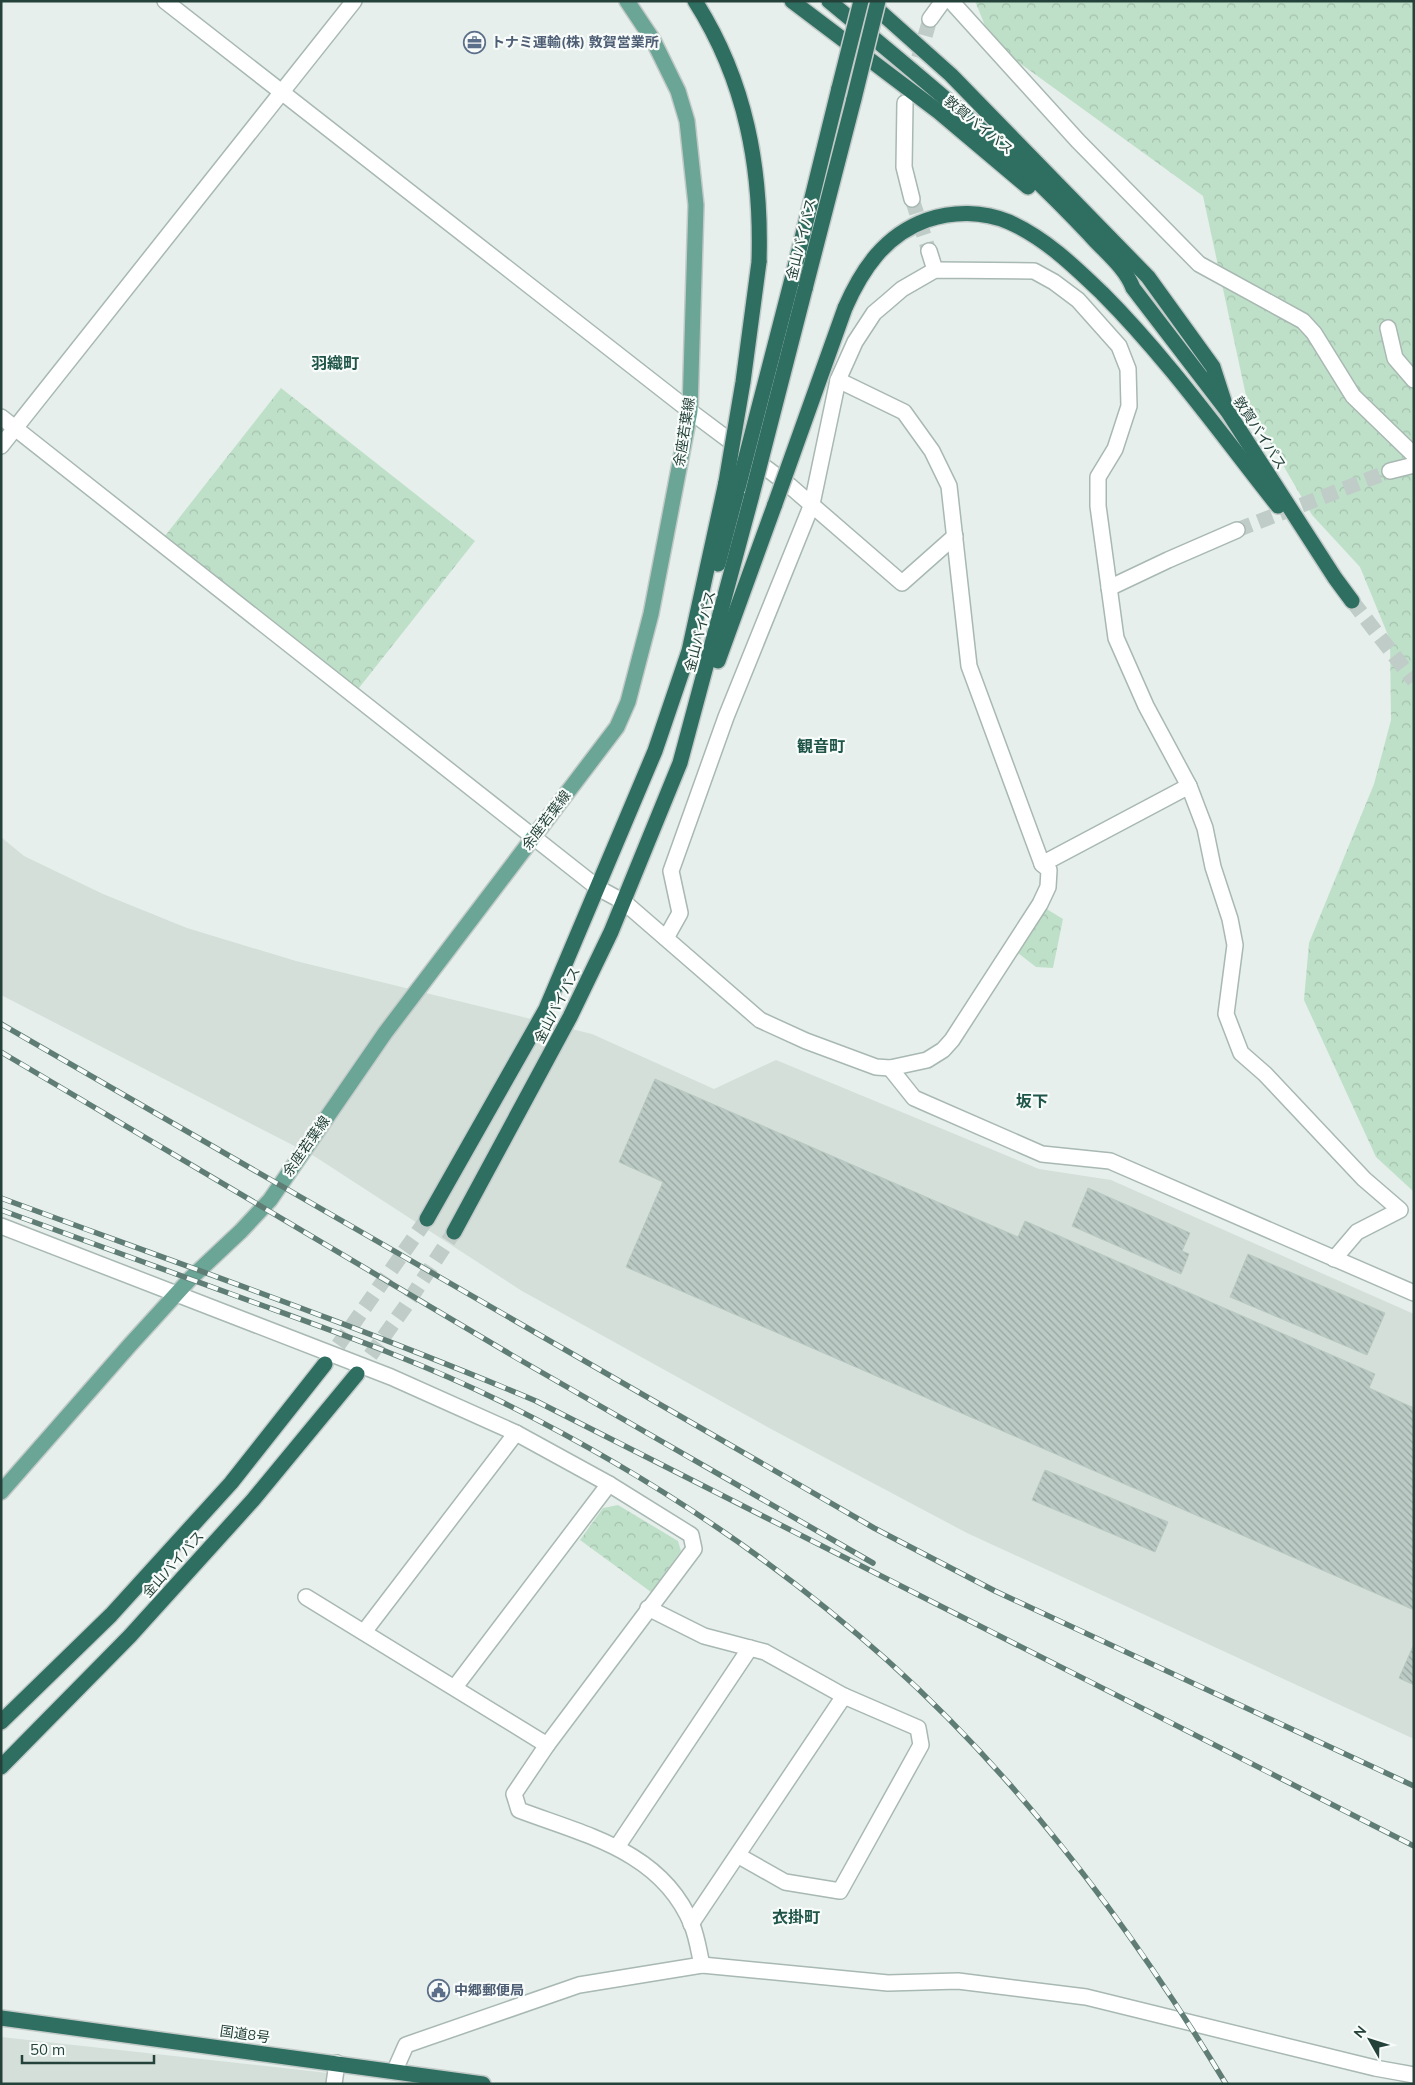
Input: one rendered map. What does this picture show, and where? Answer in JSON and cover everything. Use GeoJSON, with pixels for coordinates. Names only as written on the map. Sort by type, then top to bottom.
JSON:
{"type":"FeatureCollection","features":[{"type":"Feature","properties":{"kind":"highway"},"geometry":{"type":"LineString","coordinates":[[695,1],[724,54],[737,85],[746,118],[758,192],[758,262],[732,485]]}},
{"type":"Feature","properties":{"kind":"highway","name":"敦賀バイパス"},"geometry":{"type":"LineString","coordinates":[[792,1],[939,112],[1040,196],[1123,282],[1133,288]]}},
{"type":"Feature","properties":{"kind":"highway","name":"敦賀バイパス"},"geometry":{"type":"LineString","coordinates":[[829,1],[934,89],[1026,172],[1129,277],[1133,288],[1228,412],[1334,578],[1352,601]]}},
{"type":"Feature","properties":{"kind":"highway"},"geometry":{"type":"LineString","coordinates":[[732,485],[791,283],[862,1]]}},
{"type":"Feature","properties":{"kind":"highway"},"geometry":{"type":"LineString","coordinates":[[868,1],[951,75],[1148,277],[1213,367],[1228,412]]}},
{"type":"Feature","properties":{"kind":"highway","name":"金山バイパス"},"geometry":{"type":"LineString","coordinates":[[454,1232],[570,1017],[623,902],[680,763],[752,495],[878,1]]}},
{"type":"Feature","properties":{"kind":"highway"},"geometry":{"type":"LineString","coordinates":[[680,763],[845,308],[858,280],[874,256],[888,242],[917,224],[951,214],[970,213],[997,219],[1024,230],[1061,255],[1085,276],[1172,370],[1334,578]]}},
{"type":"Feature","properties":{"kind":"highway","name":"金山バイパス"},"geometry":{"type":"LineString","coordinates":[[427,1219],[546,1009],[655,751],[719,561],[732,485]]}},
{"type":"Feature","properties":{"kind":"highway","name":"金山バイパス"},"geometry":{"type":"LineString","coordinates":[[1,1722],[110,1616],[231,1483],[326,1364]]}},
{"type":"Feature","properties":{"kind":"highway","name":"金山バイパス"},"geometry":{"type":"LineString","coordinates":[[1,1767],[130,1636],[182,1579],[253,1500],[357,1374]]}},
{"type":"Feature","properties":{"kind":"highway","name":"国道8号"},"geometry":{"type":"LineString","coordinates":[[1,2018],[395,2070],[483,2084]]}},
{"type":"Feature","properties":{"kind":"main road","name":"余座若葉線"},"geometry":{"type":"LineString","coordinates":[[1,1492],[178,1294],[270,1200],[385,1033],[617,727],[628,702],[651,614],[690,411],[696,205],[687,121],[668,66],[627,1]]}},
{"type":"Feature","properties":{"kind":"street"},"geometry":{"type":"LineString","coordinates":[[166,1],[690,411],[812,504],[902,583],[955,536]]}},
{"type":"Feature","properties":{"kind":"street"},"geometry":{"type":"LineString","coordinates":[[1,446],[354,1]]}},
{"type":"Feature","properties":{"kind":"street"},"geometry":{"type":"LineString","coordinates":[[930,19],[943,1]]}},
{"type":"Feature","properties":{"kind":"street"},"geometry":{"type":"LineString","coordinates":[[951,1],[1078,141],[1199,264],[1303,321],[1314,333],[1353,396],[1414,455]]}},
{"type":"Feature","properties":{"kind":"street"},"geometry":{"type":"LineString","coordinates":[[906,103],[904,167],[912,199]]}},
{"type":"Feature","properties":{"kind":"street"},"geometry":{"type":"LineString","coordinates":[[929,251],[935,270]]}},
{"type":"Feature","properties":{"kind":"street"},"geometry":{"type":"LineString","coordinates":[[666,938],[680,913],[670,871],[726,717],[812,504],[838,380],[855,342],[874,313],[902,289],[935,270],[1034,271],[1054,282],[1078,300],[1119,346],[1128,369],[1129,406],[1115,449],[1098,477],[1098,506],[1116,638],[1146,706],[1189,786],[1206,828],[1213,867],[1230,919],[1235,944],[1226,1014],[1241,1054],[1264,1074],[1364,1179],[1400,1210],[1357,1232],[1334,1260]]}},
{"type":"Feature","properties":{"kind":"street"},"geometry":{"type":"LineString","coordinates":[[1388,328],[1395,358],[1414,380]]}},
{"type":"Feature","properties":{"kind":"street"},"geometry":{"type":"LineString","coordinates":[[1,416],[598,888],[623,902],[760,1020],[840,1054],[876,1067],[890,1068],[927,1060],[943,1050],[952,1040],[1040,904],[1048,887],[1049,870],[1042,864],[969,666],[949,486],[932,451],[904,412],[838,380]]}},
{"type":"Feature","properties":{"kind":"street"},"geometry":{"type":"LineString","coordinates":[[1390,471],[1414,465]]}},
{"type":"Feature","properties":{"kind":"street"},"geometry":{"type":"LineString","coordinates":[[1109,588],[1237,530]]}},
{"type":"Feature","properties":{"kind":"street"},"geometry":{"type":"LineString","coordinates":[[1042,864],[1189,786]]}},
{"type":"Feature","properties":{"kind":"street"},"geometry":{"type":"LineString","coordinates":[[890,1068],[914,1098],[1042,1154],[1110,1161],[1334,1260],[1414,1293]]}},
{"type":"Feature","properties":{"kind":"street"},"geometry":{"type":"LineString","coordinates":[[1,1226],[391,1377],[516,1433],[609,1484],[692,1535],[694,1549],[547,1745],[514,1794],[519,1810],[617,1846],[654,1870],[676,1898],[692,1924],[702,1965]]}},
{"type":"Feature","properties":{"kind":"street"},"geometry":{"type":"LineString","coordinates":[[364,1632],[516,1433]]}},
{"type":"Feature","properties":{"kind":"street"},"geometry":{"type":"LineString","coordinates":[[455,1687],[609,1484]]}},
{"type":"Feature","properties":{"kind":"street"},"geometry":{"type":"LineString","coordinates":[[306,1597],[547,1745]]}},
{"type":"Feature","properties":{"kind":"street"},"geometry":{"type":"LineString","coordinates":[[648,1608],[704,1636],[765,1652],[844,1696],[918,1728],[921,1745],[840,1891],[785,1882],[739,1856]]}},
{"type":"Feature","properties":{"kind":"street"},"geometry":{"type":"LineString","coordinates":[[617,1846],[750,1648]]}},
{"type":"Feature","properties":{"kind":"street"},"geometry":{"type":"LineString","coordinates":[[692,1924],[844,1696]]}},
{"type":"Feature","properties":{"kind":"street"},"geometry":{"type":"LineString","coordinates":[[395,2070],[406,2045],[579,1985],[702,1965],[888,1983],[958,1981],[1086,1997],[1375,2068],[1414,2075]]}},
{"type":"Feature","properties":{"kind":"street"},"geometry":{"type":"LineString","coordinates":[[334,2084],[337,2063]]}},
{"type":"Feature","properties":{"kind":"shaded area"},"geometry":{"type":"Polygon","coordinates":[[[1,837],[24,856],[103,894],[187,928],[296,961],[592,1034],[714,1089],[776,1060],[1039,1169],[1111,1180],[1414,1314],[1414,1739],[967,1533],[771,1429],[522,1291],[314,1156],[1,995],[1,837]]]}},
{"type":"Feature","properties":{"kind":"shaded area"},"geometry":{"type":"Polygon","coordinates":[[[1,2037],[328,2073],[326,2084],[1,2084],[1,2037]]]}},
{"type":"Feature","properties":{"kind":"green space"},"geometry":{"type":"Polygon","coordinates":[[[975,1],[1414,1],[1414,1192],[1376,1157],[1304,1000],[1309,943],[1374,784],[1391,720],[1390,640],[1360,567],[1312,515],[1248,405],[1203,196],[992,43],[975,1]]]}},
{"type":"Feature","properties":{"kind":"green space"},"geometry":{"type":"Polygon","coordinates":[[[281,388],[475,541],[355,693],[161,541],[281,388]]]}},
{"type":"Feature","properties":{"kind":"green space"},"geometry":{"type":"Polygon","coordinates":[[[1045,908],[1063,919],[1053,968],[1036,967],[1018,953],[1045,908]]]}},
{"type":"Feature","properties":{"kind":"green space"},"geometry":{"type":"Polygon","coordinates":[[[618,1505],[678,1541],[681,1551],[651,1592],[580,1540],[603,1508],[618,1505]]]}},
{"type":"Feature","properties":{"kind":"building"},"geometry":{"type":"Polygon","coordinates":[[[655,1079],[1018,1237],[1025,1221],[1375,1374],[1369,1388],[1414,1408],[1414,1610],[626,1267],[663,1182],[619,1162],[655,1079]]]}},
{"type":"Feature","properties":{"kind":"building"},"geometry":{"type":"Polygon","coordinates":[[[1088,1188],[1190,1233],[1182,1251],[1189,1254],[1181,1274],[1072,1226],[1088,1188]]]}},
{"type":"Feature","properties":{"kind":"building"},"geometry":{"type":"Polygon","coordinates":[[[1248,1254],[1385,1313],[1367,1355],[1230,1297],[1248,1254]]]}},
{"type":"Feature","properties":{"kind":"building"},"geometry":{"type":"Polygon","coordinates":[[[1045,1470],[1168,1522],[1155,1552],[1032,1500],[1045,1470]]]}},
{"type":"Feature","properties":{"kind":"building"},"geometry":{"type":"Polygon","coordinates":[[[1414,1644],[1414,1685],[1399,1678],[1414,1644]]]}},
{"type":"Feature","properties":{"kind":"tunnel"},"geometry":{"type":"LineString","coordinates":[[906,102],[930,19]]}},
{"type":"Feature","properties":{"kind":"tunnel"},"geometry":{"type":"LineString","coordinates":[[912,199],[929,251]]}},
{"type":"Feature","properties":{"kind":"tunnel"},"geometry":{"type":"LineString","coordinates":[[1237,530],[1390,471]]}},
{"type":"Feature","properties":{"kind":"tunnel"},"geometry":{"type":"LineString","coordinates":[[1352,601],[1414,681]]}},
{"type":"Feature","properties":{"kind":"tunnel"},"geometry":{"type":"LineString","coordinates":[[325,1364],[427,1219]]}},
{"type":"Feature","properties":{"kind":"tunnel"},"geometry":{"type":"LineString","coordinates":[[357,1374],[405,1307],[454,1232]]}},
{"type":"Feature","properties":{"kind":"railway"},"geometry":{"type":"LineString","coordinates":[[1,1024],[874,1528],[995,1591],[1414,1786]]}},
{"type":"Feature","properties":{"kind":"railway"},"geometry":{"type":"LineString","coordinates":[[1,1052],[515,1357],[873,1563]]}},
{"type":"Feature","properties":{"kind":"railway"},"geometry":{"type":"LineString","coordinates":[[1,1198],[404,1347],[536,1401],[1414,1846]]}},
{"type":"Feature","properties":{"kind":"railway"},"geometry":{"type":"LineString","coordinates":[[1,1210],[354,1339],[473,1388],[605,1457],[704,1518],[752,1552],[798,1586],[888,1661],[937,1707],[984,1756],[1029,1807],[1114,1914],[1153,1970],[1226,2084]]}},
{"type":"Feature","properties":{"kind":"place","name":"トナミ運輸(株) 敦賀営業所"},"geometry":{"type":"Point","coordinates":[475,42]}},
{"type":"Feature","properties":{"kind":"place","name":"中郷郵便局"},"geometry":{"type":"Point","coordinates":[438,1990]}},
{"type":"Feature","properties":{"kind":"district","name":"羽織町"},"geometry":{"type":"Point","coordinates":[335,363]}},
{"type":"Feature","properties":{"kind":"district","name":"観音町"},"geometry":{"type":"Point","coordinates":[821,746]}},
{"type":"Feature","properties":{"kind":"district","name":"坂下"},"geometry":{"type":"Point","coordinates":[1032,1101]}},
{"type":"Feature","properties":{"kind":"district","name":"衣掛町"},"geometry":{"type":"Point","coordinates":[796,1917]}}]}
